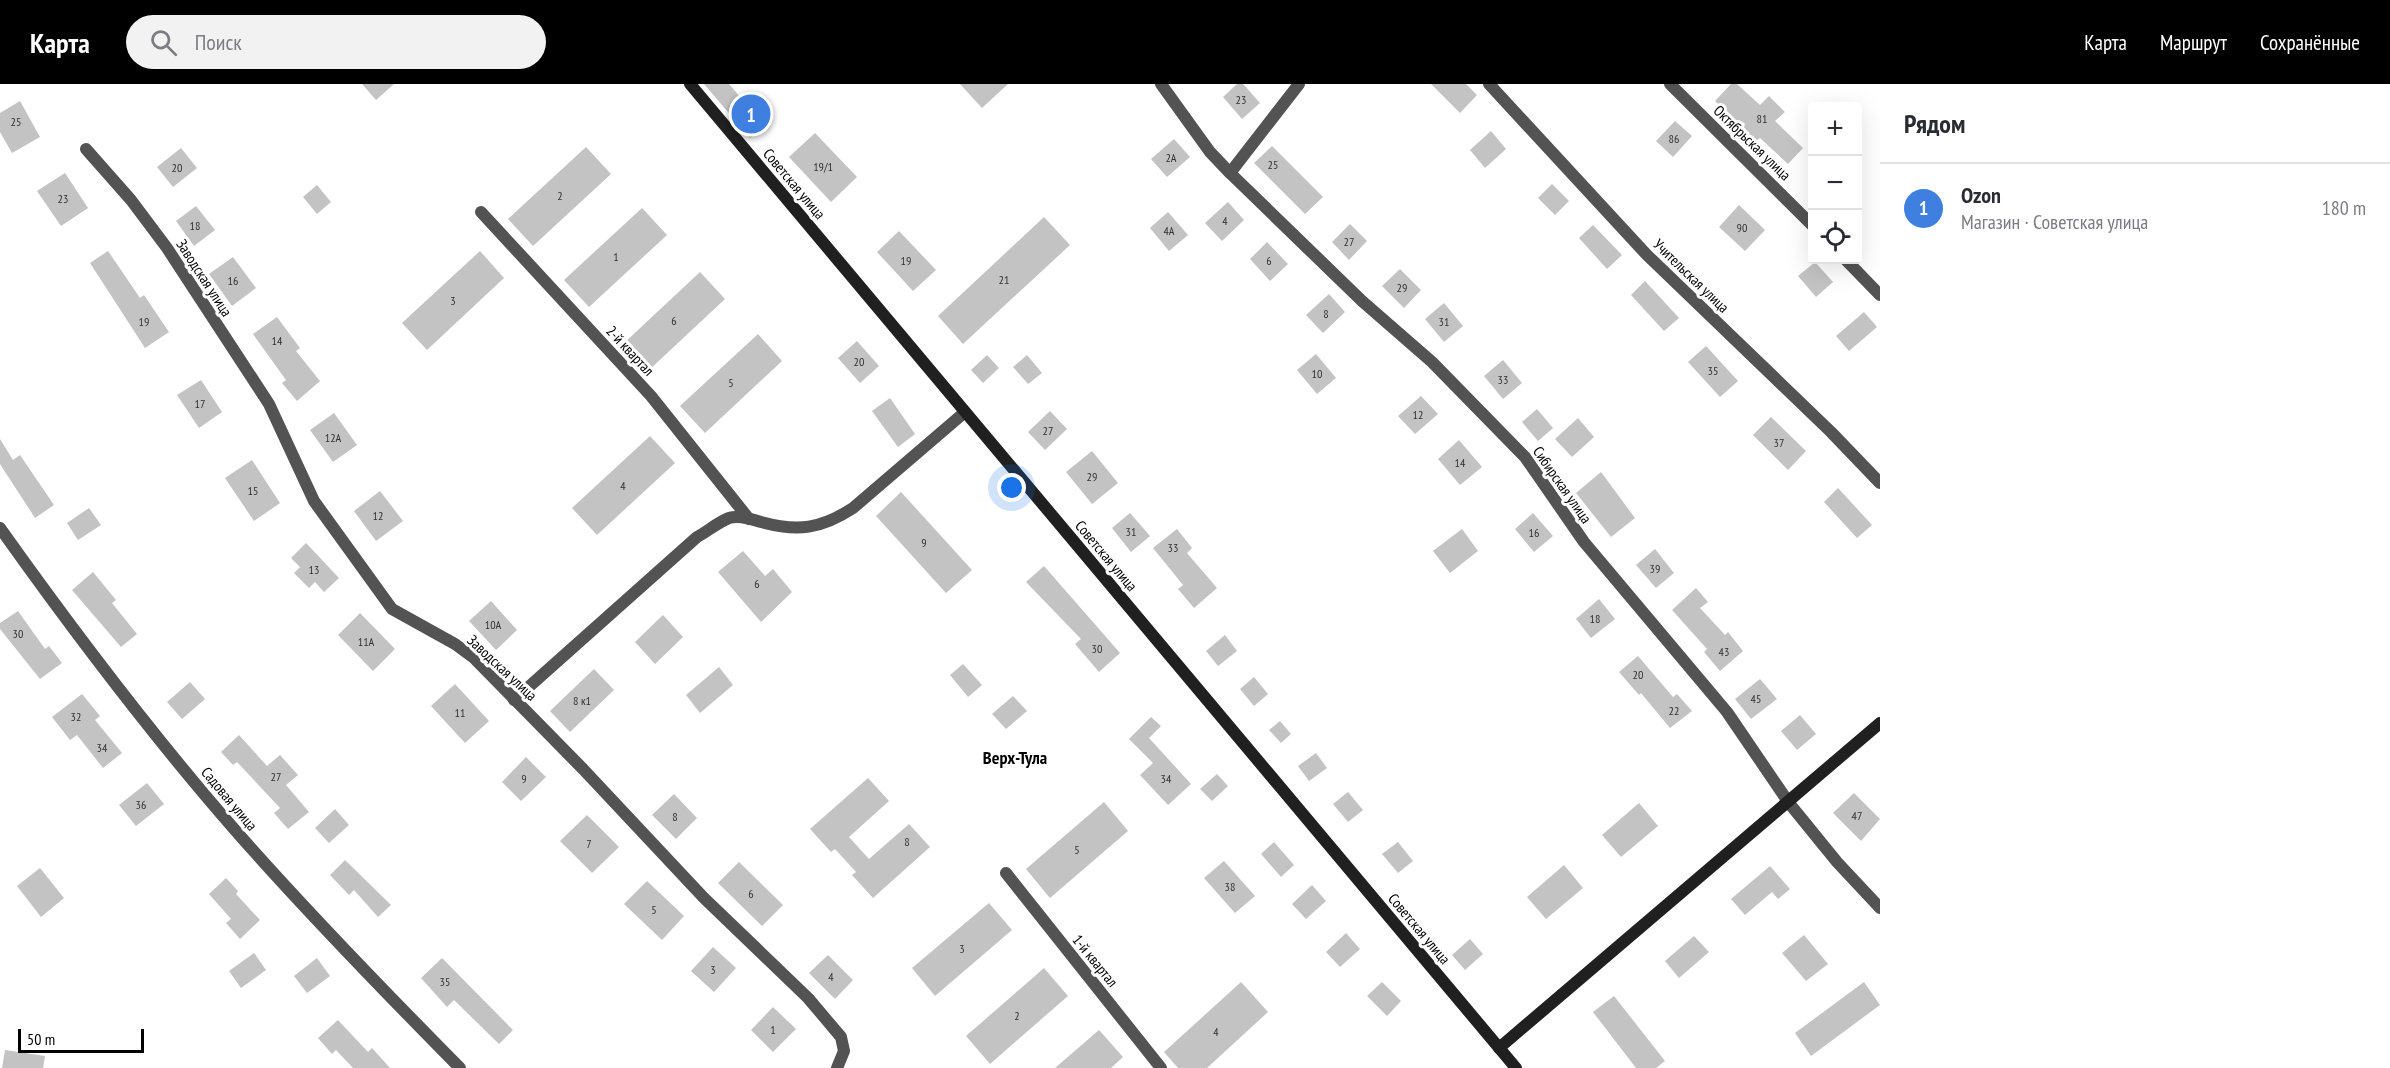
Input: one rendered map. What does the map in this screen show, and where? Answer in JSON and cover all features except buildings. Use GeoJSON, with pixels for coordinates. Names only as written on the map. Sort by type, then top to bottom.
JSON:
{"type":"FeatureCollection","features":[{"type":"Feature","properties":{"kind":"main road","name":"Советская улица"},"geometry":{"type":"LineString","coordinates":[[690,84],[1516,1068]]}},
{"type":"Feature","properties":{"kind":"main road"},"geometry":{"type":"LineString","coordinates":[[1499,1048],[1789,803],[1880,723]]}},
{"type":"Feature","properties":{"kind":"street","name":"Сибирская улица"},"geometry":{"type":"LineString","coordinates":[[1161,84],[1210,152],[1230,173],[1362,301],[1432,362],[1525,457],[1584,542],[1727,712],[1789,803],[1837,862],[1880,909]]}},
{"type":"Feature","properties":{"kind":"street"},"geometry":{"type":"LineString","coordinates":[[1230,173],[1299,84]]}},
{"type":"Feature","properties":{"kind":"street","name":"Учительская улица"},"geometry":{"type":"LineString","coordinates":[[1489,84],[1647,255],[1831,432],[1880,483]]}},
{"type":"Feature","properties":{"kind":"street","name":"Октябрьская улица"},"geometry":{"type":"LineString","coordinates":[[1670,84],[1808,221]]}},
{"type":"Feature","properties":{"kind":"street","name":"Заводская улица"},"geometry":{"type":"LineString","coordinates":[[86,149],[131,200],[167,248],[269,404],[314,501],[392,609],[455,644],[474,658],[704,898],[808,998],[841,1037],[844,1051],[837,1068]]}},
{"type":"Feature","properties":{"kind":"street","name":"2-й квартал"},"geometry":{"type":"LineString","coordinates":[[481,212],[651,396],[749,519]]}},
{"type":"Feature","properties":{"kind":"street"},"geometry":{"type":"LineString","coordinates":[[1850,264],[1880,295]]}},
{"type":"Feature","properties":{"kind":"street"},"geometry":{"type":"LineString","coordinates":[[514,700],[697,537],[730,518],[749,519],[780,527],[807,529],[834,521],[853,508],[965,412]]}},
{"type":"Feature","properties":{"kind":"street","name":"Садовая улица"},"geometry":{"type":"LineString","coordinates":[[0,528],[127,700],[234,829],[378,985],[460,1068]]}},
{"type":"Feature","properties":{"kind":"street","name":"1-й квартал"},"geometry":{"type":"LineString","coordinates":[[1006,873],[1161,1068]]}},
{"type":"Feature","properties":{"kind":"place","name":"Ozon"},"geometry":{"type":"Point","coordinates":[751,114]}},
{"type":"Feature","properties":{"kind":"district","name":"Верх-Тула"},"geometry":{"type":"Point","coordinates":[1015,758]}}]}
